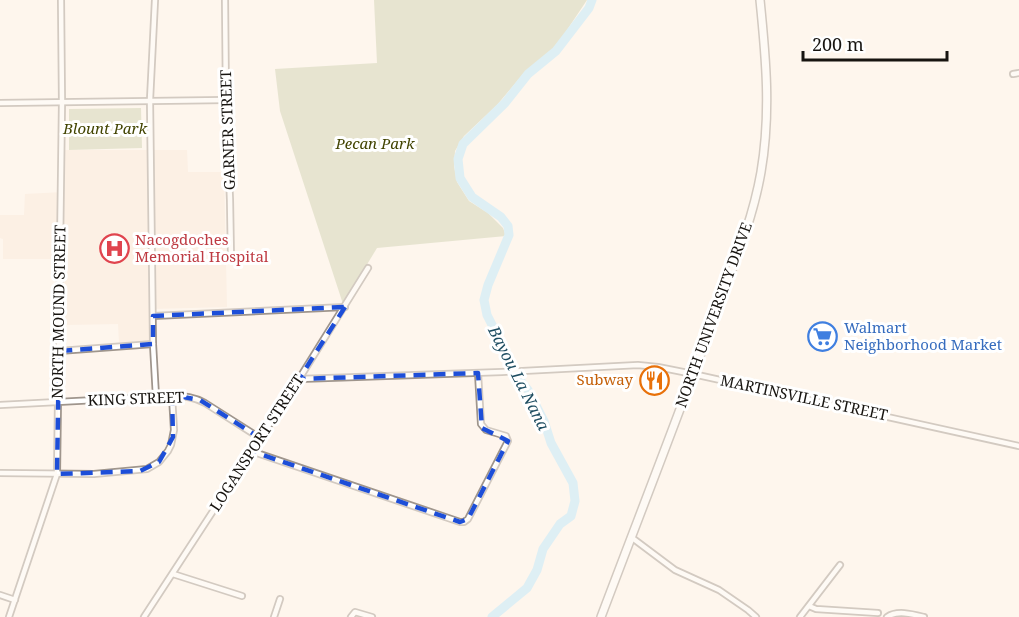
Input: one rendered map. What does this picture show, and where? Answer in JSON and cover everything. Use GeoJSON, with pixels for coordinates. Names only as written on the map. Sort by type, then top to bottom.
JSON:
{"type":"FeatureCollection","features":[{"type":"Feature","properties":{"kind":"main road","name":"NORTH UNIVERSITY DRIVE"},"geometry":{"type":"LineString","coordinates":[[601,617],[746,230],[761,174],[766,135],[767,93],[760,0]]}},
{"type":"Feature","properties":{"kind":"street","name":"NORTH MOUND STREET"},"geometry":{"type":"LineString","coordinates":[[9,617],[57,474],[62,0]]}},
{"type":"Feature","properties":{"kind":"street"},"geometry":{"type":"LineString","coordinates":[[155,0],[150,100],[153,344],[156,397]]}},
{"type":"Feature","properties":{"kind":"street","name":"GARNER STREET"},"geometry":{"type":"LineString","coordinates":[[225,0],[225,100],[231,259]]}},
{"type":"Feature","properties":{"kind":"street"},"geometry":{"type":"LineString","coordinates":[[0,103],[225,100]]}},
{"type":"Feature","properties":{"kind":"street","name":"LOGANSPORT STREET"},"geometry":{"type":"LineString","coordinates":[[144,617],[299,379],[368,268]]}},
{"type":"Feature","properties":{"kind":"street"},"geometry":{"type":"LineString","coordinates":[[153,316],[345,307]]}},
{"type":"Feature","properties":{"kind":"street"},"geometry":{"type":"LineString","coordinates":[[59,351],[153,344]]}},
{"type":"Feature","properties":{"kind":"street","name":"MARTINSVILLE STREET"},"geometry":{"type":"LineString","coordinates":[[299,379],[638,365],[693,374],[1019,446]]}},
{"type":"Feature","properties":{"kind":"street"},"geometry":{"type":"LineString","coordinates":[[251,451],[458,522],[464,522],[468,519],[508,441],[506,436],[484,429],[481,424],[478,373]]}},
{"type":"Feature","properties":{"kind":"street"},"geometry":{"type":"LineString","coordinates":[[0,473],[115,473],[140,471],[154,466],[168,451],[173,437],[172,396]]}},
{"type":"Feature","properties":{"kind":"street","name":"KING STREET"},"geometry":{"type":"LineString","coordinates":[[0,405],[172,396],[196,398],[260,438]]}},
{"type":"Feature","properties":{"kind":"street"},"geometry":{"type":"LineString","coordinates":[[631,537],[675,570],[719,590],[756,617]]}},
{"type":"Feature","properties":{"kind":"street"},"geometry":{"type":"LineString","coordinates":[[800,617],[840,565]]}},
{"type":"Feature","properties":{"kind":"street"},"geometry":{"type":"LineString","coordinates":[[173,574],[242,596]]}},
{"type":"Feature","properties":{"kind":"street"},"geometry":{"type":"LineString","coordinates":[[0,595],[15,600]]}},
{"type":"Feature","properties":{"kind":"street"},"geometry":{"type":"LineString","coordinates":[[274,617],[280,599]]}},
{"type":"Feature","properties":{"kind":"street"},"geometry":{"type":"LineString","coordinates":[[809,606],[816,609],[878,613]]}},
{"type":"Feature","properties":{"kind":"street"},"geometry":{"type":"LineString","coordinates":[[351,617],[355,612],[372,617]]}},
{"type":"Feature","properties":{"kind":"street"},"geometry":{"type":"LineString","coordinates":[[887,617],[898,613],[924,617]]}},
{"type":"Feature","properties":{"kind":"highlighted area"},"geometry":{"type":"Polygon","coordinates":[[[345,307],[299,379],[478,373],[482,428],[508,441],[468,519],[460,522],[251,451],[260,438],[200,400],[172,395],[173,437],[159,462],[140,471],[57,474],[59,351],[153,344],[153,316],[345,307]]]}},
{"type":"Feature","properties":{"kind":"shaded area","name":"Nacogdoches Memorial Hospital"},"geometry":{"type":"Polygon","coordinates":[[[64,150],[187,150],[188,172],[224,172],[227,307],[150,309],[149,341],[119,342],[118,324],[63,325],[64,259],[3,259],[0,215],[24,215],[25,194],[64,192],[64,150]]]}},
{"type":"Feature","properties":{"kind":"green space","name":"Pecan Park"},"geometry":{"type":"Polygon","coordinates":[[[374,0],[587,0],[563,39],[524,73],[497,105],[464,136],[455,151],[454,166],[457,182],[469,201],[488,213],[503,228],[506,236],[377,248],[343,304],[280,111],[275,69],[377,63],[374,0]]]}},
{"type":"Feature","properties":{"kind":"green space","name":"Blount Park"},"geometry":{"type":"Polygon","coordinates":[[[141,108],[142,148],[69,150],[69,109],[141,108]]]}},
{"type":"Feature","properties":{"kind":"waterway","name":"Bayou La Nana"},"geometry":{"type":"LineString","coordinates":[[492,617],[527,588],[537,570],[543,549],[560,524],[571,516],[575,501],[573,483],[551,443],[544,421],[487,315],[484,300],[509,235],[508,226],[501,217],[472,197],[460,178],[458,159],[463,144],[505,103],[528,74],[556,51],[589,8],[592,0]]}},
{"type":"Feature","properties":{"kind":"place","name":"Nacogdoches Memorial Hospital"},"geometry":{"type":"Point","coordinates":[114,249]}},
{"type":"Feature","properties":{"kind":"place","name":"Walmart Neighborhood Market"},"geometry":{"type":"Point","coordinates":[823,337]}},
{"type":"Feature","properties":{"kind":"place","name":"Subway"},"geometry":{"type":"Point","coordinates":[654,380]}}]}
